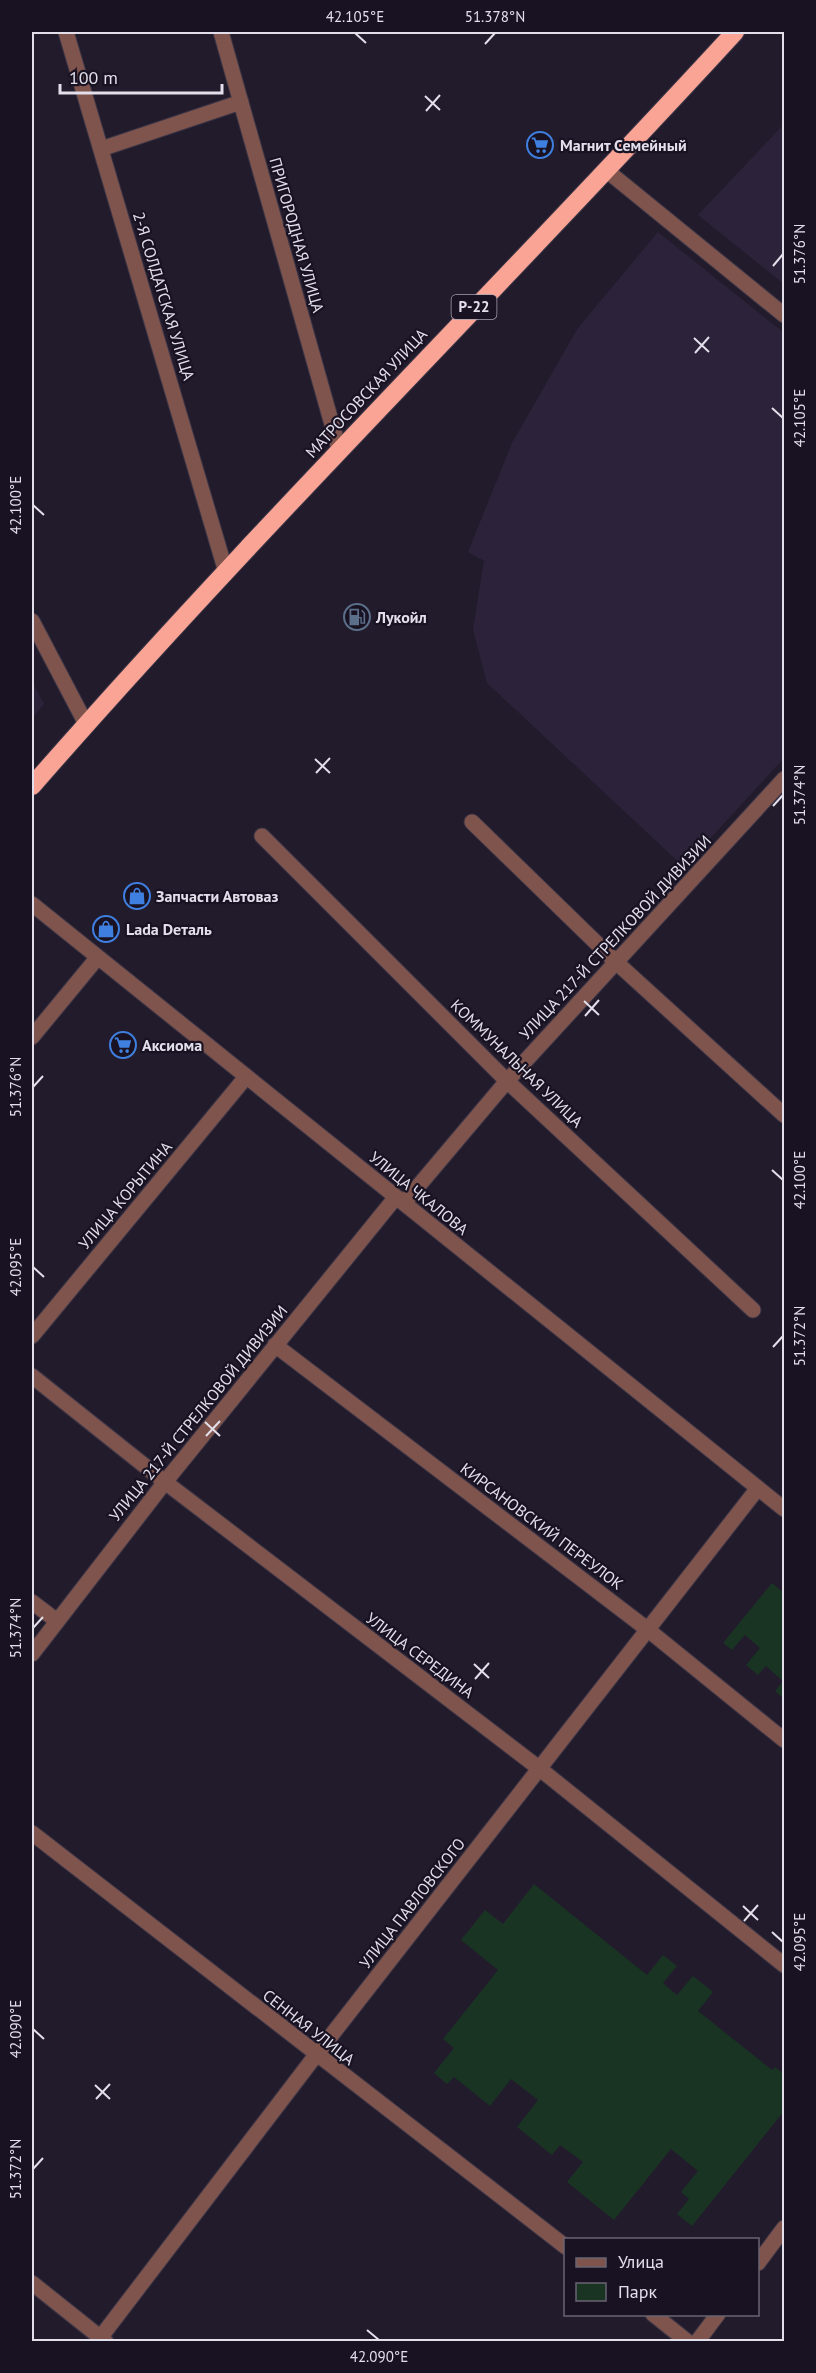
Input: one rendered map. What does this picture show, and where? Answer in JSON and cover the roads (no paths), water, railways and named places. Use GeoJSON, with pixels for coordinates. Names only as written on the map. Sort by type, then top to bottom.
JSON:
{"type":"FeatureCollection","features":[{"type":"Feature","properties":{"kind":"highway","name":"МАТРОСОВСКАЯ УЛИЦА"},"geometry":{"type":"LineString","coordinates":[[32,786],[86,724],[339,449],[735,32]]}},
{"type":"Feature","properties":{"kind":"street","name":"2-Я СОЛДАТСКАЯ УЛИЦА"},"geometry":{"type":"LineString","coordinates":[[66,32],[226,572]]}},
{"type":"Feature","properties":{"kind":"street","name":"ПРИГОРОДНАЯ УЛИЦА"},"geometry":{"type":"LineString","coordinates":[[221,32],[339,449]]}},
{"type":"Feature","properties":{"kind":"street"},"geometry":{"type":"LineString","coordinates":[[101,149],[241,102]]}},
{"type":"Feature","properties":{"kind":"street"},"geometry":{"type":"LineString","coordinates":[[606,170],[784,315]]}},
{"type":"Feature","properties":{"kind":"street"},"geometry":{"type":"LineString","coordinates":[[32,621],[86,724]]}},
{"type":"Feature","properties":{"kind":"street","name":"УЛИЦА 217-Й СТРЕЛКОВОЙ ДИВИЗИИ"},"geometry":{"type":"LineString","coordinates":[[32,1654],[275,1345],[400,1200],[507,1081],[784,779]]}},
{"type":"Feature","properties":{"kind":"street"},"geometry":{"type":"LineString","coordinates":[[472,822],[617,963],[784,1115]]}},
{"type":"Feature","properties":{"kind":"street","name":"КОММУНАЛЬНАЯ УЛИЦА"},"geometry":{"type":"LineString","coordinates":[[262,836],[507,1081],[753,1310]]}},
{"type":"Feature","properties":{"kind":"street","name":"УЛИЦА ЧКАЛОВА"},"geometry":{"type":"LineString","coordinates":[[32,904],[784,1509]]}},
{"type":"Feature","properties":{"kind":"street"},"geometry":{"type":"LineString","coordinates":[[32,1037],[98,957]]}},
{"type":"Feature","properties":{"kind":"street","name":"УЛИЦА КОРЫТИНА"},"geometry":{"type":"LineString","coordinates":[[32,1336],[246,1077]]}},
{"type":"Feature","properties":{"kind":"street","name":"КИРСАНОВСКИЙ ПЕРЕУЛОК"},"geometry":{"type":"LineString","coordinates":[[275,1345],[647,1629],[784,1740]]}},
{"type":"Feature","properties":{"kind":"street","name":"УЛИЦА СЕРЕДИНА"},"geometry":{"type":"LineString","coordinates":[[32,1376],[165,1482],[540,1769],[784,1965]]}},
{"type":"Feature","properties":{"kind":"street","name":"УЛИЦА ПАВЛОВСКОГО"},"geometry":{"type":"LineString","coordinates":[[101,2340],[316,2055],[758,1488]]}},
{"type":"Feature","properties":{"kind":"street"},"geometry":{"type":"LineString","coordinates":[[32,1602],[57,1621]]}},
{"type":"Feature","properties":{"kind":"street","name":"СЕННАЯ УЛИЦА"},"geometry":{"type":"LineString","coordinates":[[32,1833],[564,2245]]}},
{"type":"Feature","properties":{"kind":"street"},"geometry":{"type":"LineString","coordinates":[[759,2262],[784,2228]]}},
{"type":"Feature","properties":{"kind":"street"},"geometry":{"type":"LineString","coordinates":[[32,2283],[101,2340]]}},
{"type":"Feature","properties":{"kind":"street"},"geometry":{"type":"LineString","coordinates":[[656,2316],[688,2342]]}},
{"type":"Feature","properties":{"kind":"street"},"geometry":{"type":"LineString","coordinates":[[697,2342],[716,2316]]}},
{"type":"Feature","properties":{"kind":"place","name":"Магнит Семейный"},"geometry":{"type":"Point","coordinates":[540,145]}},
{"type":"Feature","properties":{"kind":"place","name":"Лукойл"},"geometry":{"type":"Point","coordinates":[357,617]}},
{"type":"Feature","properties":{"kind":"place","name":"Запчасти Автоваз"},"geometry":{"type":"Point","coordinates":[137,896]}},
{"type":"Feature","properties":{"kind":"place","name":"Lada Dеталь"},"geometry":{"type":"Point","coordinates":[106,929]}},
{"type":"Feature","properties":{"kind":"place","name":"Аксиома"},"geometry":{"type":"Point","coordinates":[123,1045]}}]}
